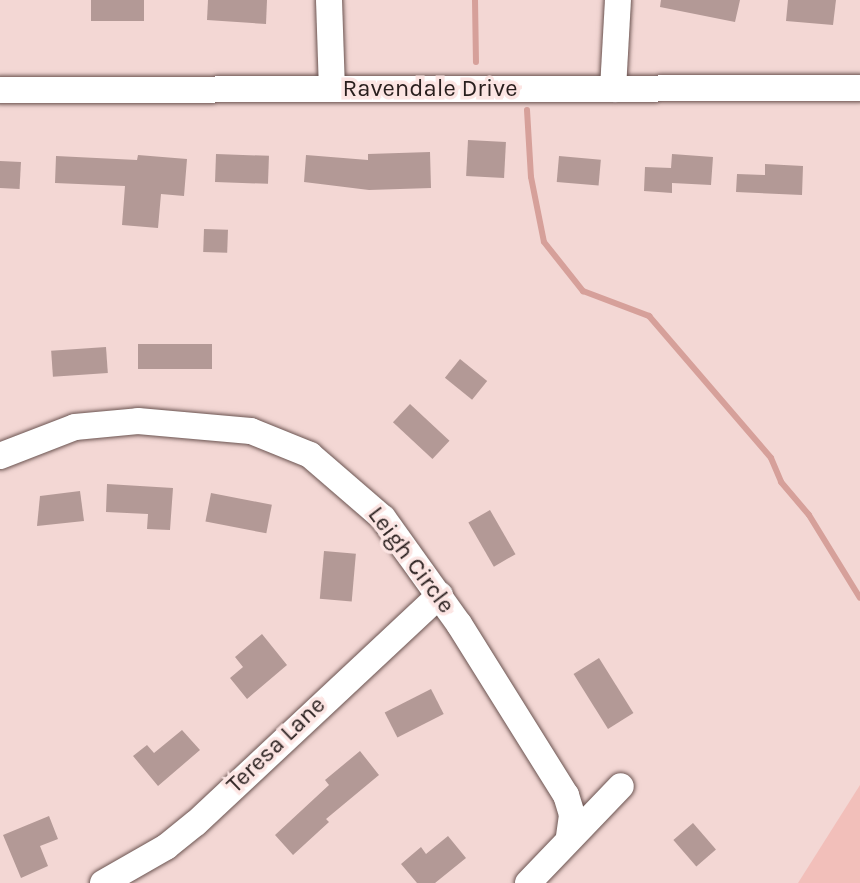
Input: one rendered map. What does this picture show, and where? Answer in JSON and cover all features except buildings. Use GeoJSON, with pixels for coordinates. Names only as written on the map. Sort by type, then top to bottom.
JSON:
{"type":"FeatureCollection","features":[{"type":"Feature","properties":{"kind":"street"},"geometry":{"type":"LineString","coordinates":[[329,0],[332,89]]}},
{"type":"Feature","properties":{"kind":"street"},"geometry":{"type":"LineString","coordinates":[[613,89],[618,0]]}},
{"type":"Feature","properties":{"kind":"street","name":"Ravendale Drive"},"geometry":{"type":"LineString","coordinates":[[0,90],[860,88]]}},
{"type":"Feature","properties":{"kind":"street","name":"Leigh Circle"},"geometry":{"type":"LineString","coordinates":[[0,456],[45,436],[104,423],[196,423],[281,440],[310,455],[357,491],[402,541],[440,595],[566,795],[572,815],[569,836]]}},
{"type":"Feature","properties":{"kind":"street","name":"Teresa Lane"},"geometry":{"type":"LineString","coordinates":[[103,883],[166,847],[196,823],[440,595]]}},
{"type":"Feature","properties":{"kind":"street"},"geometry":{"type":"LineString","coordinates":[[528,883],[569,836],[621,786]]}},
{"type":"Feature","properties":{"kind":"shaded area"},"geometry":{"type":"Polygon","coordinates":[[[860,785],[860,883],[798,883],[860,785]]]}},
{"type":"Feature","properties":{"kind":"waterway"},"geometry":{"type":"LineString","coordinates":[[475,0],[476,62]]}},
{"type":"Feature","properties":{"kind":"waterway"},"geometry":{"type":"LineString","coordinates":[[527,110],[531,177],[544,242],[583,291],[649,316],[771,458],[781,482],[809,515],[860,598]]}}]}
